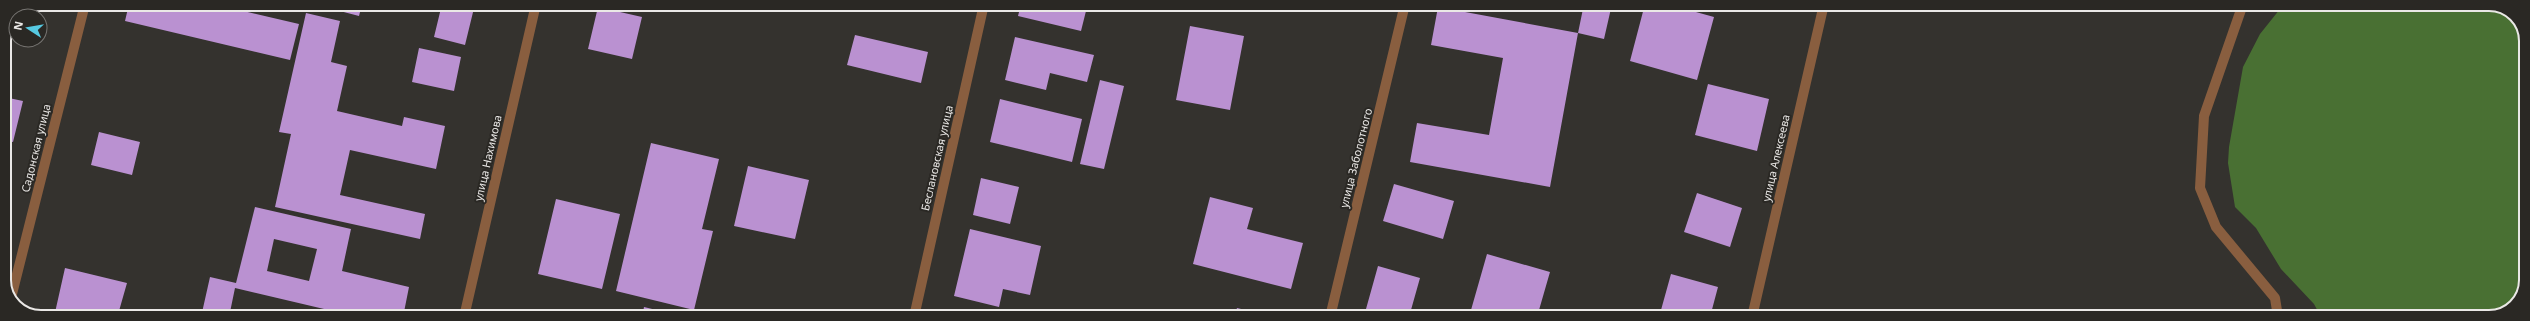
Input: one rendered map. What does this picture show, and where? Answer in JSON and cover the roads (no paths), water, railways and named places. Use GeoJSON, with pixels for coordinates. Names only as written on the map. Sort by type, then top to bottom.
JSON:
{"type":"FeatureCollection","features":[{"type":"Feature","properties":{"kind":"street","name":"Садонская улица"},"geometry":{"type":"LineString","coordinates":[[13,290],[83,11]]}},
{"type":"Feature","properties":{"kind":"street","name":"улица Нахимова"},"geometry":{"type":"LineString","coordinates":[[466,310],[534,11]]}},
{"type":"Feature","properties":{"kind":"street","name":"Беслановская улица"},"geometry":{"type":"LineString","coordinates":[[916,310],[982,11]]}},
{"type":"Feature","properties":{"kind":"street","name":"улица Заболотного"},"geometry":{"type":"LineString","coordinates":[[1332,310],[1403,11]]}},
{"type":"Feature","properties":{"kind":"street","name":"улица Алексеева"},"geometry":{"type":"LineString","coordinates":[[1754,310],[1822,11]]}},
{"type":"Feature","properties":{"kind":"street"},"geometry":{"type":"LineString","coordinates":[[2241,11],[2204,116],[2200,188],[2216,227],[2275,298],[2277,310]]}}]}
